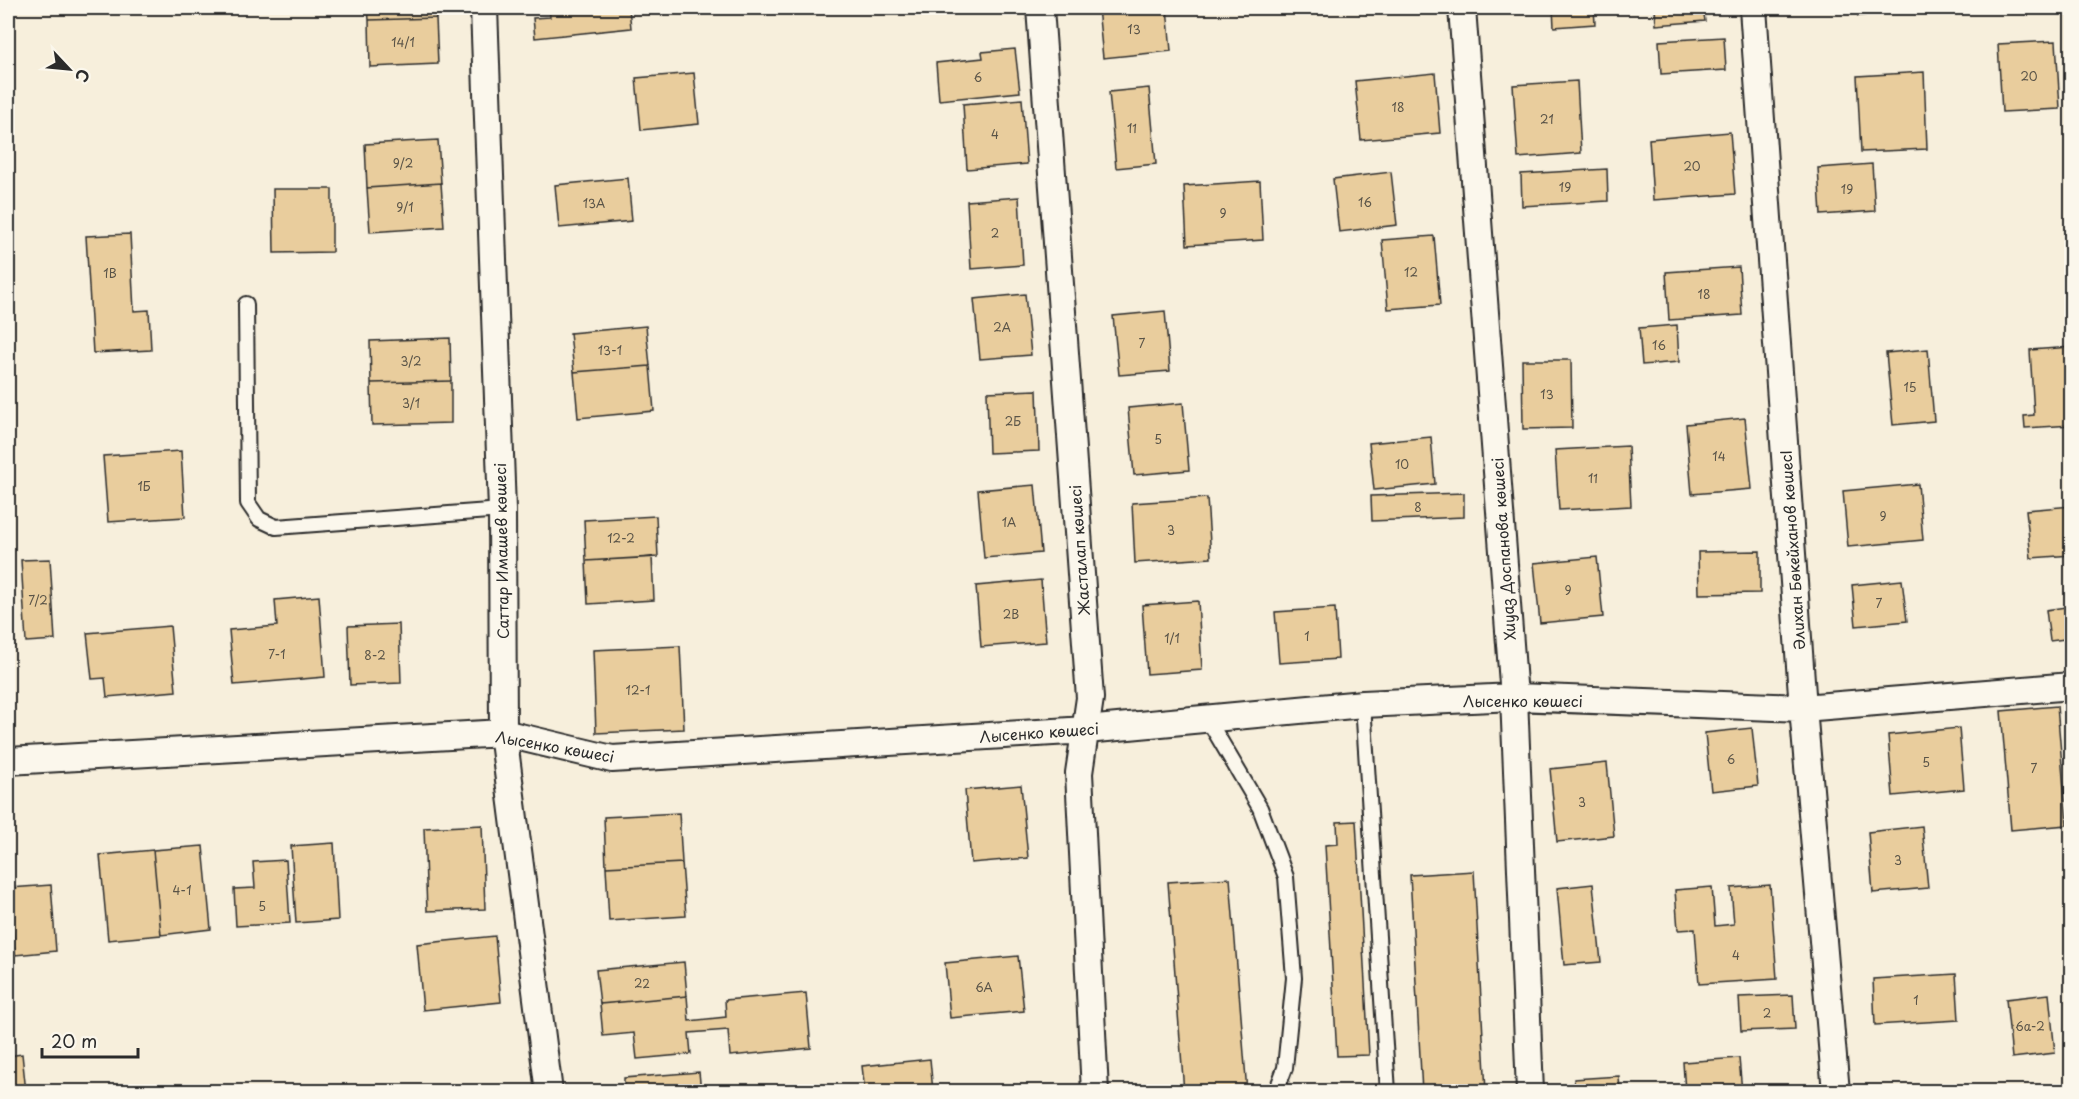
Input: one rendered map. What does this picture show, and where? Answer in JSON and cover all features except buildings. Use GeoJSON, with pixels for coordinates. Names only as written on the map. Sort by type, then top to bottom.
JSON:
{"type":"FeatureCollection","features":[{"type":"Feature","properties":{"kind":"street","name":"Саттар Имашев көшесі"},"geometry":{"type":"LineString","coordinates":[[484,8],[502,510],[502,733],[549,1092]]}},
{"type":"Feature","properties":{"kind":"street","name":"Жасталап көшесі"},"geometry":{"type":"LineString","coordinates":[[1040,8],[1090,698],[1079,773],[1095,1092]]}},
{"type":"Feature","properties":{"kind":"street","name":"Хиуаз Доспанова көшесі"},"geometry":{"type":"LineString","coordinates":[[1462,8],[1514,697],[1530,1092]]}},
{"type":"Feature","properties":{"kind":"street","name":"Әлихан Бөкейханов көшесI"},"geometry":{"type":"LineString","coordinates":[[1753,8],[1803,708],[1836,1092]]}},
{"type":"Feature","properties":{"kind":"street","name":"Лысенко көшесі"},"geometry":{"type":"LineString","coordinates":[[8,761],[502,733],[612,759],[1086,730],[1363,704],[1514,697],[1803,708],[2072,686]]}},
{"type":"Feature","properties":{"kind":"lane"},"geometry":{"type":"LineString","coordinates":[[246,304],[248,504],[260,519],[276,527],[502,510]]}},
{"type":"Feature","properties":{"kind":"lane"},"geometry":{"type":"LineString","coordinates":[[1363,704],[1388,1092]]}},
{"type":"Feature","properties":{"kind":"lane"},"geometry":{"type":"LineString","coordinates":[[1207,718],[1260,808],[1286,877],[1294,978],[1285,1068],[1276,1092]]}}]}
